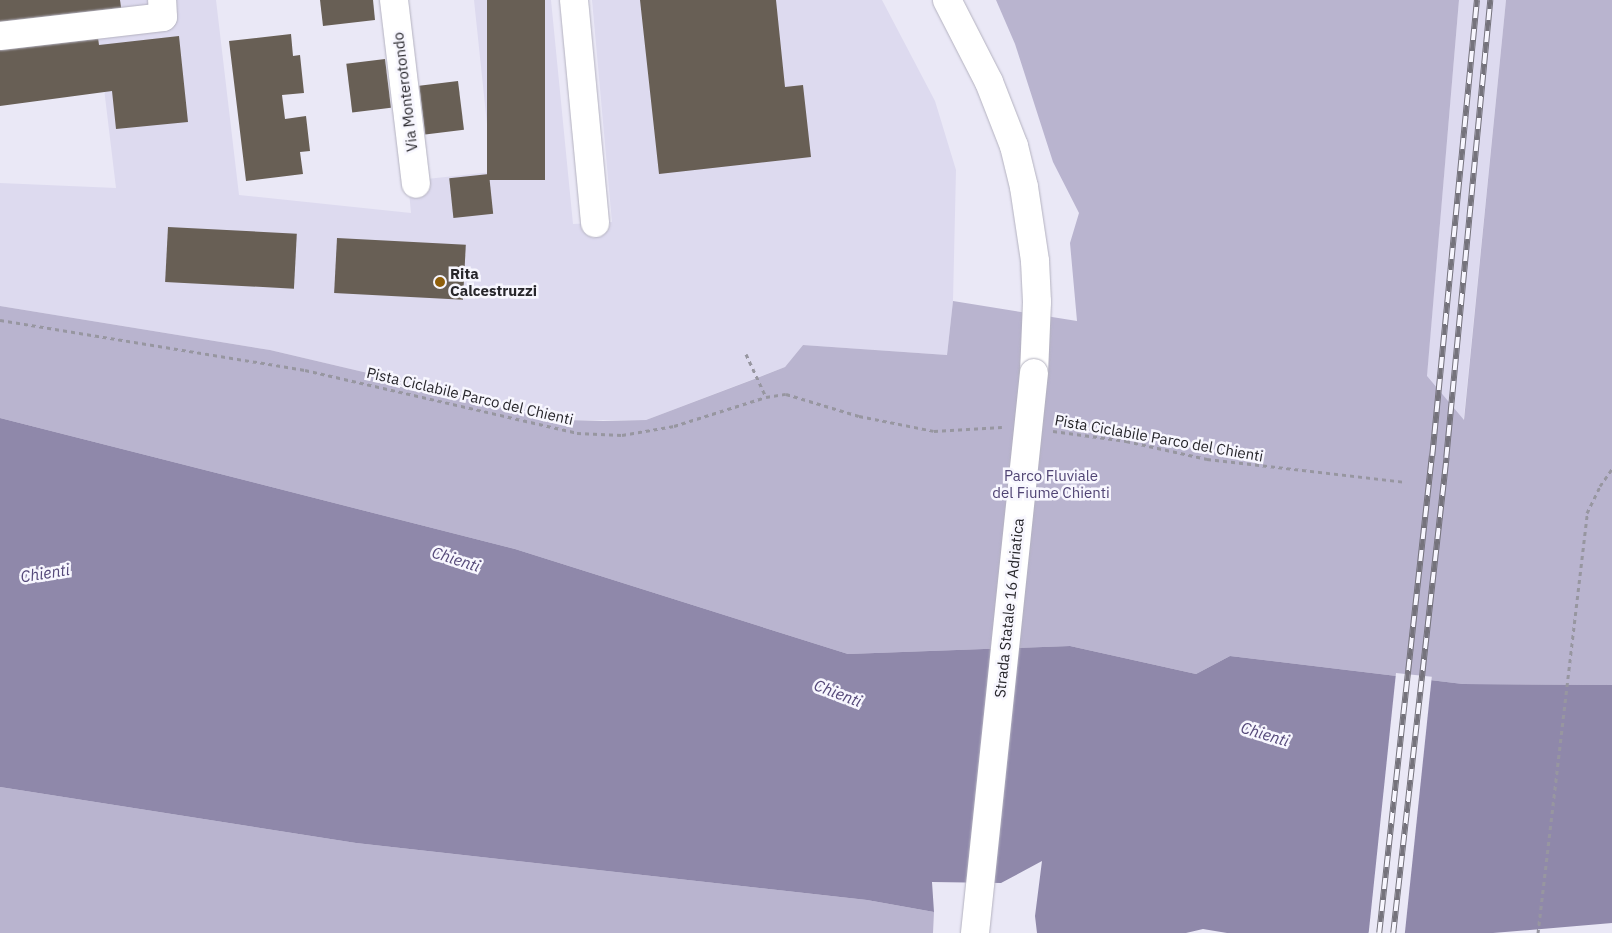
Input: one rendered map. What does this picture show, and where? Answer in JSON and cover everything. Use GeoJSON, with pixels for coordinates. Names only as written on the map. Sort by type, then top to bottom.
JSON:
{"type":"FeatureCollection","features":[{"type":"Feature","properties":{"kind":"main road"},"geometry":{"type":"LineString","coordinates":[[0,36],[163,17],[162,0]]}},
{"type":"Feature","properties":{"kind":"main road","name":"Via Monterotondo"},"geometry":{"type":"LineString","coordinates":[[394,0],[416,184]]}},
{"type":"Feature","properties":{"kind":"main road"},"geometry":{"type":"LineString","coordinates":[[574,0],[595,222]]}},
{"type":"Feature","properties":{"kind":"main road","name":"Strada Statale 16 Adriatica"},"geometry":{"type":"LineString","coordinates":[[947,0],[996,99],[1024,187],[1035,261],[1037,302],[1034,372],[975,933]]}},
{"type":"Feature","properties":{"kind":"path","name":"Pista Ciclabile Parco del Chienti"},"geometry":{"type":"LineString","coordinates":[[0,320],[305,370],[577,433],[622,435],[674,426],[766,397],[803,397],[859,416],[934,431],[1009,427]]}},
{"type":"Feature","properties":{"kind":"path"},"geometry":{"type":"LineString","coordinates":[[746,354],[766,397]]}},
{"type":"Feature","properties":{"kind":"path","name":"Pista Ciclabile Parco del Chienti"},"geometry":{"type":"LineString","coordinates":[[1043,429],[1126,441],[1217,460],[1405,482]]}},
{"type":"Feature","properties":{"kind":"path"},"geometry":{"type":"LineString","coordinates":[[1538,931],[1587,513],[1600,486],[1612,469]]}},
{"type":"Feature","properties":{"kind":"shaded area"},"geometry":{"type":"Polygon","coordinates":[[[1,0],[216,0],[239,195],[411,213],[408,181],[492,172],[474,0],[551,0],[573,224],[612,222],[592,0],[882,0],[935,101],[956,170],[953,301],[947,355],[803,345],[785,367],[646,420],[567,420],[270,350],[0,306],[0,183],[116,188],[96,22],[1,0]]]}},
{"type":"Feature","properties":{"kind":"shaded area"},"geometry":{"type":"Polygon","coordinates":[[[1459,0],[1506,0],[1461,445],[1420,454],[1459,0]]]}},
{"type":"Feature","properties":{"kind":"green space","name":"Parco Fluviale del Fiume Chienti"},"geometry":{"type":"Polygon","coordinates":[[[996,0],[1459,0],[1427,376],[1464,420],[1506,0],[1612,0],[1612,685],[1463,684],[1230,656],[1196,674],[1070,646],[848,654],[515,549],[0,418],[0,306],[270,350],[567,420],[603,421],[646,420],[757,378],[785,367],[803,345],[947,355],[953,301],[1077,321],[1070,243],[1079,213],[1053,162],[1015,44],[996,0]]]}},
{"type":"Feature","properties":{"kind":"green space"},"geometry":{"type":"Polygon","coordinates":[[[0,787],[356,843],[867,900],[934,912],[933,933],[0,933],[0,787]]]}},
{"type":"Feature","properties":{"kind":"water","name":"Chienti"},"geometry":{"type":"Polygon","coordinates":[[[0,418],[515,549],[848,654],[1070,646],[1196,674],[1230,656],[1463,684],[1612,685],[1612,923],[1493,933],[1396,933],[1375,930],[1368,933],[1227,933],[1203,929],[1186,933],[1037,933],[1035,916],[1042,861],[1001,883],[932,882],[934,912],[867,900],[356,843],[0,787],[0,418]]]}},
{"type":"Feature","properties":{"kind":"pier"},"geometry":{"type":"Polygon","coordinates":[[[1396,673],[1432,677],[1405,933],[1369,933],[1396,673]]]}},
{"type":"Feature","properties":{"kind":"building"},"geometry":{"type":"Polygon","coordinates":[[[0,0],[120,0],[122,14],[0,28],[0,0]]]}},
{"type":"Feature","properties":{"kind":"building"},"geometry":{"type":"Polygon","coordinates":[[[320,0],[373,0],[375,20],[323,26],[320,0]]]}},
{"type":"Feature","properties":{"kind":"building"},"geometry":{"type":"Polygon","coordinates":[[[487,0],[545,0],[545,180],[487,180],[487,0]]]}},
{"type":"Feature","properties":{"kind":"building"},"geometry":{"type":"Polygon","coordinates":[[[640,0],[776,0],[785,87],[803,85],[811,157],[659,174],[640,0]]]}},
{"type":"Feature","properties":{"kind":"building"},"geometry":{"type":"Polygon","coordinates":[[[97,30],[99,45],[179,36],[188,122],[116,129],[112,91],[0,106],[0,42],[97,30]]]}},
{"type":"Feature","properties":{"kind":"building"},"geometry":{"type":"Polygon","coordinates":[[[291,34],[293,56],[300,55],[304,93],[282,95],[285,119],[306,116],[310,151],[300,152],[303,174],[246,181],[229,41],[291,34]]]}},
{"type":"Feature","properties":{"kind":"building"},"geometry":{"type":"Polygon","coordinates":[[[385,59],[391,108],[352,112],[346,64],[385,59]]]}},
{"type":"Feature","properties":{"kind":"building"},"geometry":{"type":"Polygon","coordinates":[[[458,81],[464,130],[425,134],[419,86],[458,81]]]}},
{"type":"Feature","properties":{"kind":"building"},"geometry":{"type":"Polygon","coordinates":[[[489,174],[493,214],[453,218],[449,178],[489,174]]]}},
{"type":"Feature","properties":{"kind":"building"},"geometry":{"type":"Polygon","coordinates":[[[168,227],[297,234],[294,289],[165,282],[168,227]]]}},
{"type":"Feature","properties":{"kind":"building"},"geometry":{"type":"Polygon","coordinates":[[[337,238],[466,245],[463,300],[334,293],[337,238]]]}},
{"type":"Feature","properties":{"kind":"railway"},"geometry":{"type":"LineString","coordinates":[[1379,933],[1432,456],[1477,0]]}},
{"type":"Feature","properties":{"kind":"railway"},"geometry":{"type":"LineString","coordinates":[[1393,933],[1446,458],[1490,0]]}},
{"type":"Feature","properties":{"kind":"place","name":"Rita Calcestruzzi"},"geometry":{"type":"Point","coordinates":[440,282]}}]}
